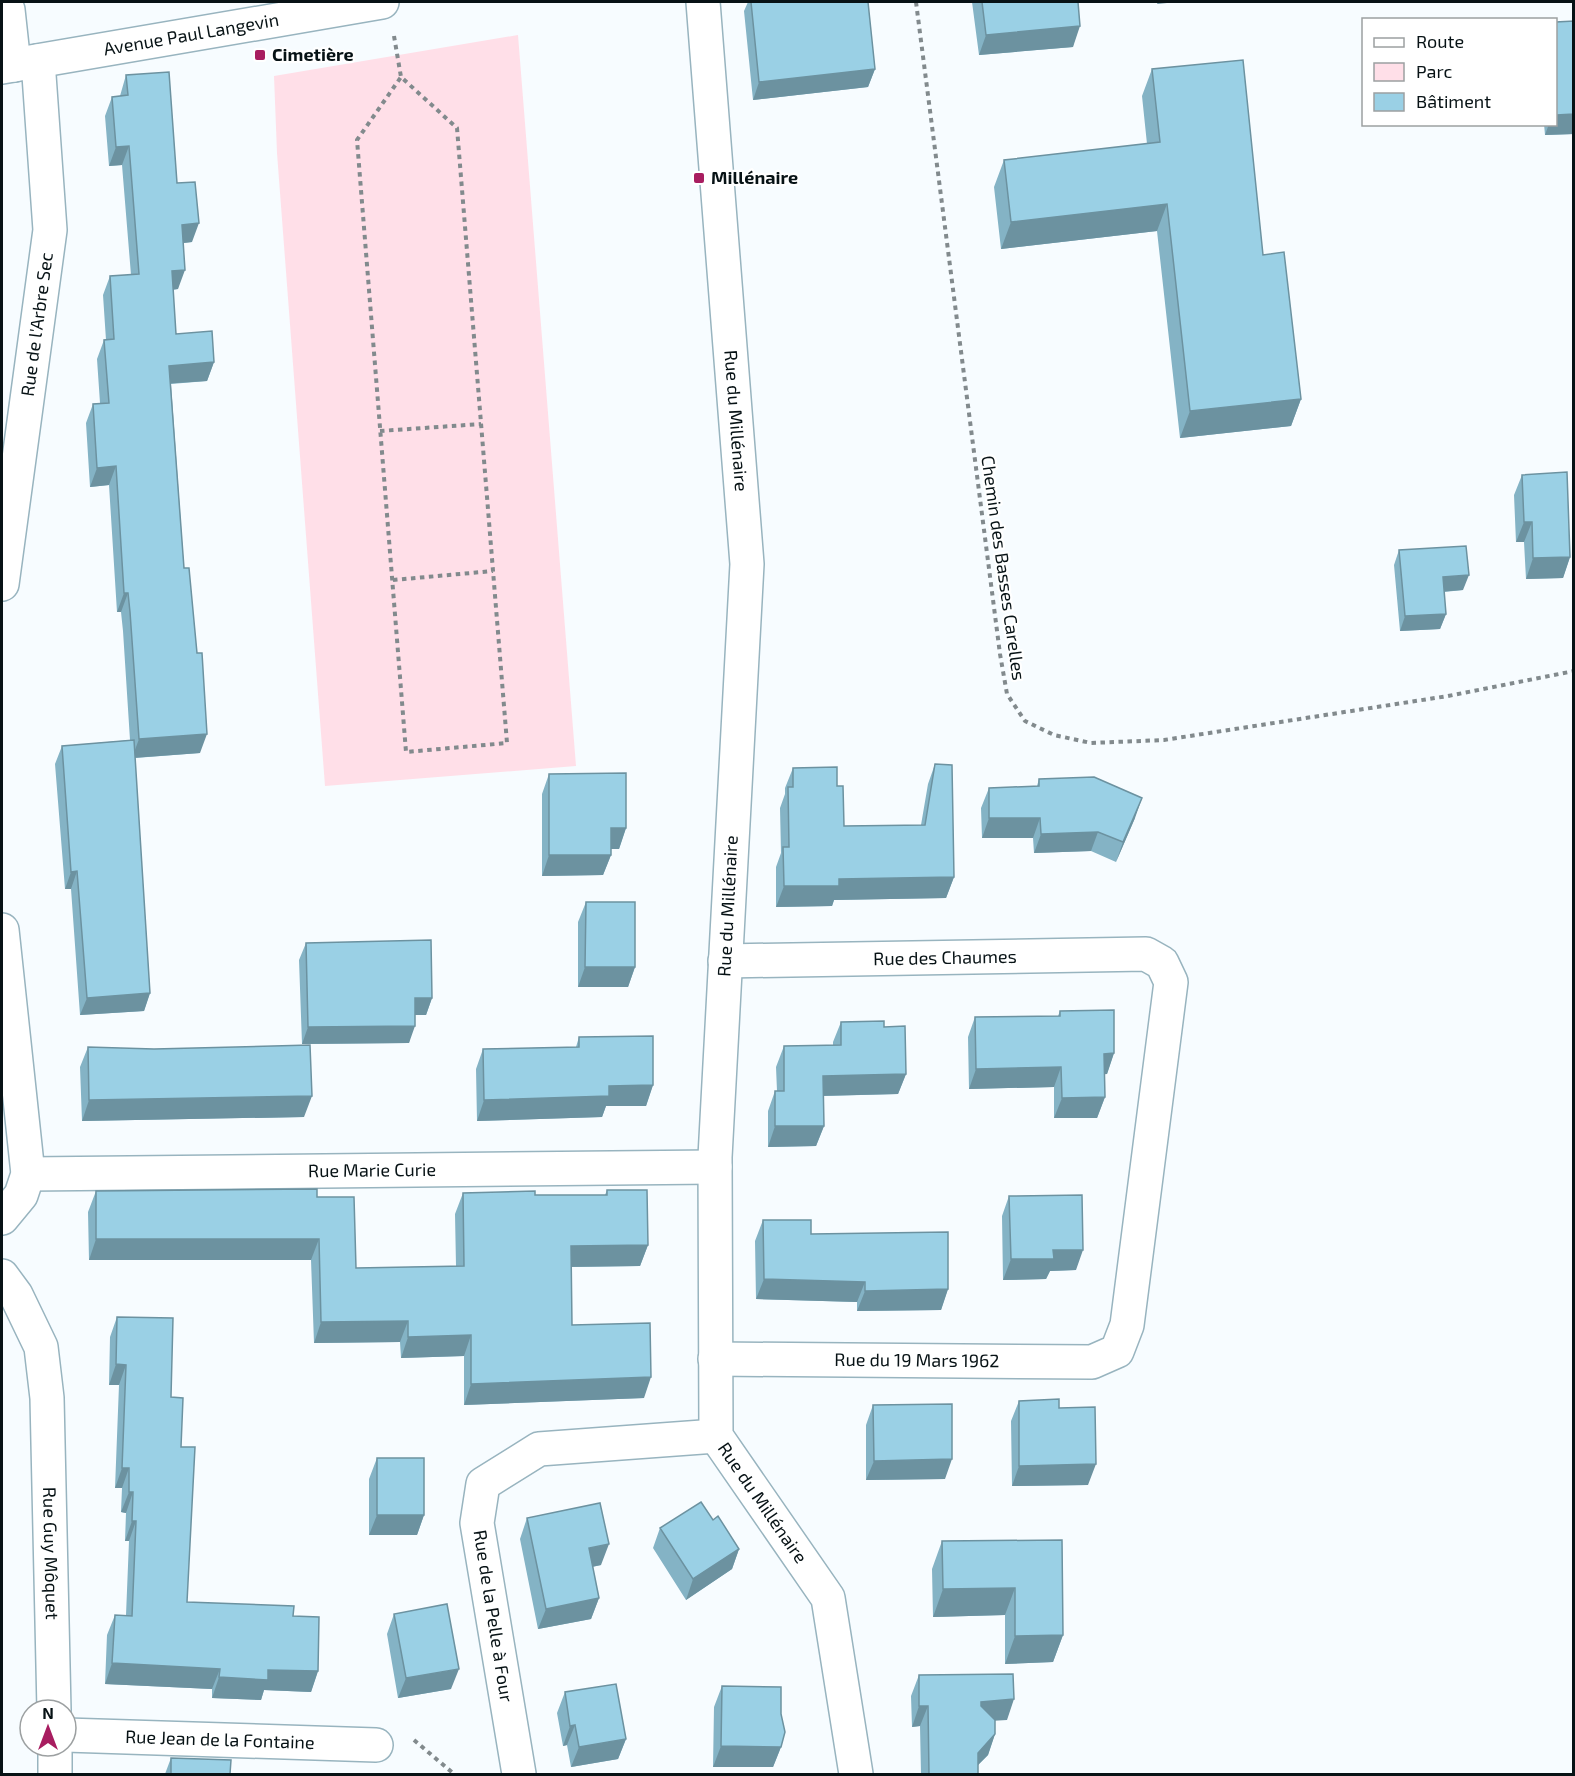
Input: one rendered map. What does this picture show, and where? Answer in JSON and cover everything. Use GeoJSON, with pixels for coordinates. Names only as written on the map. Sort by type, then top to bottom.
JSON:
{"type":"FeatureCollection","features":[{"type":"Feature","properties":{"kind":"street","name":"Rue de l'Arbre Sec"},"geometry":{"type":"LineString","coordinates":[[2,585],[50,230],[5,2]]}},
{"type":"Feature","properties":{"kind":"street","name":"Avenue Paul Langevin"},"geometry":{"type":"LineString","coordinates":[[18,64],[382,2]]}},
{"type":"Feature","properties":{"kind":"street","name":"Rue du Millénaire"},"geometry":{"type":"LineString","coordinates":[[703,2],[747,564],[715,1167],[716,1436],[828,1598],[856,1774]]}},
{"type":"Feature","properties":{"kind":"street"},"geometry":{"type":"LineString","coordinates":[[2,930],[28,1174],[21,1195],[2,1218]]}},
{"type":"Feature","properties":{"kind":"street","name":"Rue des Chaumes"},"geometry":{"type":"LineString","coordinates":[[725,961],[1146,954],[1162,963],[1171,982],[1127,1325],[1117,1351]]}},
{"type":"Feature","properties":{"kind":"street","name":"Rue Marie Curie"},"geometry":{"type":"LineString","coordinates":[[28,1174],[715,1167]]}},
{"type":"Feature","properties":{"kind":"street","name":"Rue Guy Môquet"},"geometry":{"type":"LineString","coordinates":[[2,1276],[16,1295],[41,1347],[47,1398],[54,1698]]}},
{"type":"Feature","properties":{"kind":"street","name":"Rue du 19 Mars 1962"},"geometry":{"type":"LineString","coordinates":[[715,1359],[1092,1362],[1117,1351]]}},
{"type":"Feature","properties":{"kind":"street","name":"Rue de la Pelle à Four"},"geometry":{"type":"LineString","coordinates":[[519,1774],[477,1523],[483,1484],[539,1449],[716,1436]]}},
{"type":"Feature","properties":{"kind":"street","name":"Rue Jean de la Fontaine"},"geometry":{"type":"LineString","coordinates":[[78,1735],[376,1745]]}},
{"type":"Feature","properties":{"kind":"street"},"geometry":{"type":"LineString","coordinates":[[55,1758],[55,1774]]}},
{"type":"Feature","properties":{"kind":"path","name":"Chemin des Basses Carelles"},"geometry":{"type":"LineString","coordinates":[[916,2],[1000,654],[1007,693],[1025,721],[1054,735],[1091,742],[1164,740],[1448,696],[1574,671]]}},
{"type":"Feature","properties":{"kind":"path"},"geometry":{"type":"LineString","coordinates":[[401,77],[458,128],[481,424],[507,743],[406,752],[357,140],[401,77]]}},
{"type":"Feature","properties":{"kind":"path"},"geometry":{"type":"LineString","coordinates":[[380,431],[481,424]]}},
{"type":"Feature","properties":{"kind":"path"},"geometry":{"type":"LineString","coordinates":[[393,580],[493,571]]}},
{"type":"Feature","properties":{"kind":"path"},"geometry":{"type":"LineString","coordinates":[[376,1745],[406,1733],[454,1774]]}},
{"type":"Feature","properties":{"kind":"green space"},"geometry":{"type":"Polygon","coordinates":[[[518,35],[576,766],[325,786],[277,153],[274,76],[518,35]]]}},
{"type":"Feature","properties":{"kind":"building"},"geometry":{"type":"Polygon","coordinates":[[[751,2],[868,2],[875,69],[759,82],[751,2]]]}},
{"type":"Feature","properties":{"kind":"building"},"geometry":{"type":"Polygon","coordinates":[[[982,2],[1078,2],[1080,26],[986,35],[982,2]]]}},
{"type":"Feature","properties":{"kind":"building"},"geometry":{"type":"Polygon","coordinates":[[[1574,21],[1574,114],[1557,115],[1557,22],[1574,21]]]}},
{"type":"Feature","properties":{"kind":"building"},"geometry":{"type":"Polygon","coordinates":[[[1243,60],[1263,255],[1284,252],[1301,399],[1190,411],[1167,204],[1011,222],[1004,160],[1160,142],[1152,69],[1243,60]]]}},
{"type":"Feature","properties":{"kind":"building"},"geometry":{"type":"Polygon","coordinates":[[[169,72],[177,183],[195,182],[199,223],[182,225],[185,270],[172,271],[176,334],[212,331],[214,362],[169,366],[184,568],[189,568],[197,653],[202,653],[207,734],[139,739],[130,612],[128,593],[124,593],[116,466],[97,468],[93,404],[109,403],[104,340],[114,339],[110,276],[139,274],[129,146],[116,147],[112,97],[128,95],[126,75],[169,72]]]}},
{"type":"Feature","properties":{"kind":"building"},"geometry":{"type":"Polygon","coordinates":[[[1567,472],[1570,557],[1533,558],[1532,522],[1524,522],[1522,475],[1567,472]]]}},
{"type":"Feature","properties":{"kind":"building"},"geometry":{"type":"Polygon","coordinates":[[[1466,546],[1469,575],[1443,577],[1446,614],[1405,616],[1399,550],[1466,546]]]}},
{"type":"Feature","properties":{"kind":"building"},"geometry":{"type":"Polygon","coordinates":[[[134,740],[150,993],[87,998],[77,871],[71,872],[62,746],[134,740]]]}},
{"type":"Feature","properties":{"kind":"building"},"geometry":{"type":"Polygon","coordinates":[[[935,764],[952,765],[954,877],[839,879],[839,886],[784,886],[783,847],[789,847],[788,787],[793,787],[793,768],[837,767],[837,786],[843,786],[844,826],[925,825],[935,764]]]}},
{"type":"Feature","properties":{"kind":"building"},"geometry":{"type":"Polygon","coordinates":[[[626,773],[626,828],[611,828],[611,855],[549,855],[549,774],[626,773]]]}},
{"type":"Feature","properties":{"kind":"building"},"geometry":{"type":"Polygon","coordinates":[[[1094,777],[1142,798],[1123,842],[1098,832],[1041,834],[1040,818],[989,818],[989,788],[1039,786],[1039,779],[1094,777]]]}},
{"type":"Feature","properties":{"kind":"building"},"geometry":{"type":"Polygon","coordinates":[[[586,902],[635,902],[635,967],[585,967],[586,902]]]}},
{"type":"Feature","properties":{"kind":"building"},"geometry":{"type":"Polygon","coordinates":[[[431,940],[432,998],[415,998],[415,1026],[308,1027],[306,943],[431,940]]]}},
{"type":"Feature","properties":{"kind":"building"},"geometry":{"type":"Polygon","coordinates":[[[1114,1010],[1114,1053],[1104,1054],[1105,1097],[1062,1098],[1061,1067],[976,1069],[975,1017],[1060,1016],[1060,1011],[1114,1010]]]}},
{"type":"Feature","properties":{"kind":"building"},"geometry":{"type":"Polygon","coordinates":[[[884,1021],[884,1027],[905,1026],[906,1074],[823,1076],[824,1126],[775,1126],[775,1091],[784,1091],[784,1046],[841,1045],[841,1022],[884,1021]]]}},
{"type":"Feature","properties":{"kind":"building"},"geometry":{"type":"Polygon","coordinates":[[[653,1036],[653,1085],[609,1086],[609,1096],[484,1100],[483,1049],[579,1047],[579,1037],[653,1036]]]}},
{"type":"Feature","properties":{"kind":"building"},"geometry":{"type":"Polygon","coordinates":[[[310,1045],[312,1096],[89,1100],[88,1047],[154,1049],[310,1045]]]}},
{"type":"Feature","properties":{"kind":"building"},"geometry":{"type":"Polygon","coordinates":[[[317,1189],[317,1197],[354,1197],[356,1268],[464,1266],[463,1193],[535,1191],[535,1195],[607,1195],[607,1190],[647,1190],[648,1245],[571,1246],[572,1325],[650,1323],[651,1377],[471,1384],[471,1335],[408,1337],[408,1321],[321,1322],[319,1239],[96,1239],[96,1191],[317,1189]]]}},
{"type":"Feature","properties":{"kind":"building"},"geometry":{"type":"Polygon","coordinates":[[[1082,1195],[1083,1250],[1053,1250],[1054,1259],[1011,1259],[1009,1196],[1082,1195]]]}},
{"type":"Feature","properties":{"kind":"building"},"geometry":{"type":"Polygon","coordinates":[[[763,1220],[811,1220],[811,1234],[948,1232],[948,1289],[865,1291],[865,1282],[764,1279],[763,1220]]]}},
{"type":"Feature","properties":{"kind":"building"},"geometry":{"type":"Polygon","coordinates":[[[117,1317],[173,1318],[171,1397],[183,1398],[181,1447],[195,1447],[187,1602],[294,1606],[293,1616],[319,1617],[318,1671],[268,1670],[268,1680],[219,1677],[220,1669],[112,1663],[115,1615],[132,1616],[136,1521],[132,1521],[133,1492],[129,1492],[129,1468],[122,1468],[126,1365],[116,1364],[117,1317]]]}},
{"type":"Feature","properties":{"kind":"building"},"geometry":{"type":"Polygon","coordinates":[[[1059,1399],[1059,1408],[1095,1407],[1096,1464],[1019,1466],[1019,1401],[1059,1399]]]}},
{"type":"Feature","properties":{"kind":"building"},"geometry":{"type":"Polygon","coordinates":[[[952,1404],[952,1459],[874,1461],[873,1405],[952,1404]]]}},
{"type":"Feature","properties":{"kind":"building"},"geometry":{"type":"Polygon","coordinates":[[[377,1458],[424,1458],[424,1515],[377,1515],[377,1458]]]}},
{"type":"Feature","properties":{"kind":"building"},"geometry":{"type":"Polygon","coordinates":[[[701,1502],[713,1520],[718,1516],[739,1549],[693,1579],[660,1528],[701,1502]]]}},
{"type":"Feature","properties":{"kind":"building"},"geometry":{"type":"Polygon","coordinates":[[[600,1503],[609,1544],[589,1548],[599,1598],[546,1609],[527,1518],[600,1503]]]}},
{"type":"Feature","properties":{"kind":"building"},"geometry":{"type":"Polygon","coordinates":[[[1062,1540],[1063,1635],[1015,1636],[1015,1588],[943,1589],[942,1541],[1062,1540]]]}},
{"type":"Feature","properties":{"kind":"building"},"geometry":{"type":"Polygon","coordinates":[[[447,1604],[459,1669],[406,1678],[394,1614],[447,1604]]]}},
{"type":"Feature","properties":{"kind":"building"},"geometry":{"type":"Polygon","coordinates":[[[1013,1674],[1014,1699],[981,1702],[981,1706],[995,1720],[995,1734],[978,1753],[978,1774],[929,1774],[928,1706],[919,1706],[919,1675],[1013,1674]]]}},
{"type":"Feature","properties":{"kind":"building"},"geometry":{"type":"Polygon","coordinates":[[[616,1684],[626,1739],[579,1747],[575,1725],[570,1726],[565,1692],[616,1684]]]}},
{"type":"Feature","properties":{"kind":"building"},"geometry":{"type":"Polygon","coordinates":[[[722,1686],[781,1687],[781,1714],[785,1732],[781,1747],[721,1746],[722,1686]]]}},
{"type":"Feature","properties":{"kind":"building"},"geometry":{"type":"Polygon","coordinates":[[[171,1758],[231,1760],[230,1774],[171,1774],[171,1758]]]}},
{"type":"Feature","properties":{"kind":"place","name":"Cimetière"},"geometry":{"type":"Point","coordinates":[260,55]}},
{"type":"Feature","properties":{"kind":"place","name":"Millénaire"},"geometry":{"type":"Point","coordinates":[699,178]}}]}
